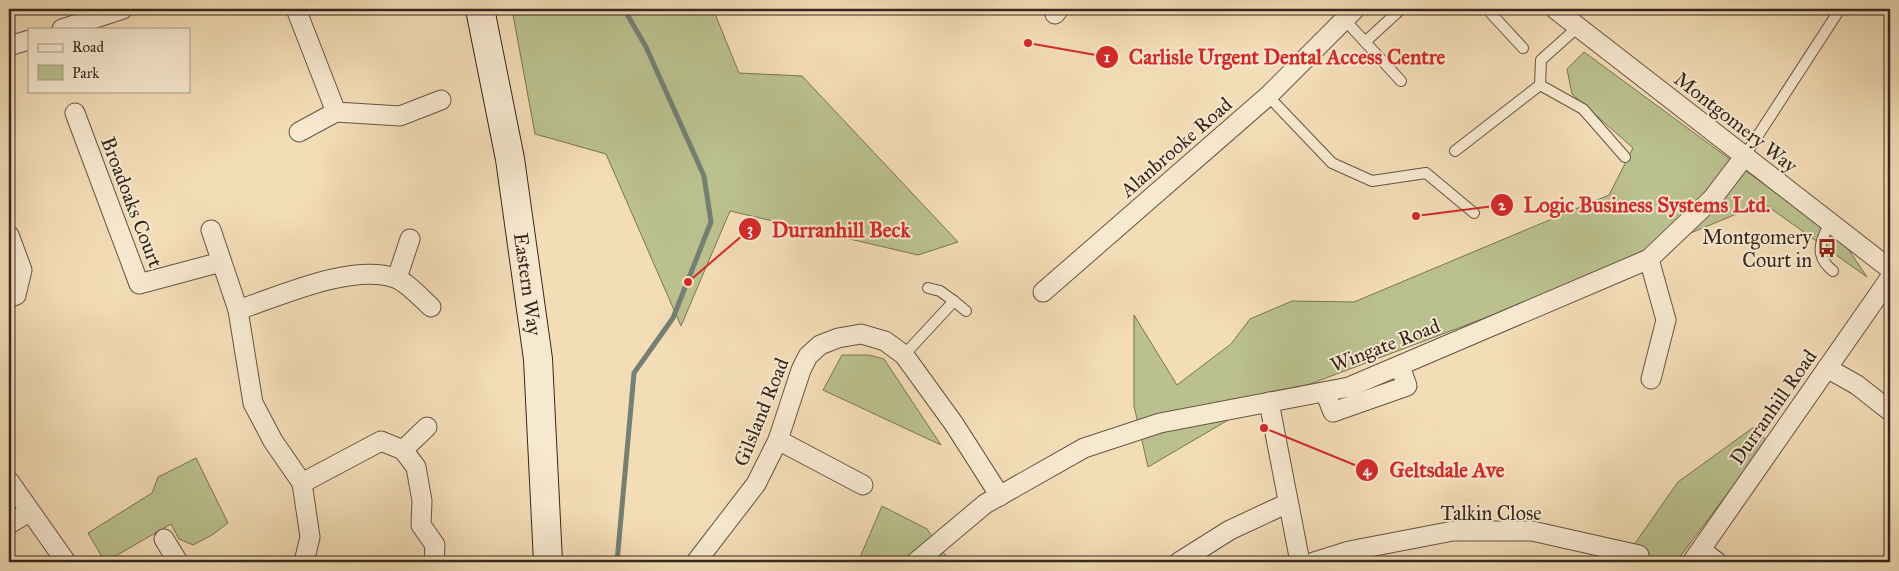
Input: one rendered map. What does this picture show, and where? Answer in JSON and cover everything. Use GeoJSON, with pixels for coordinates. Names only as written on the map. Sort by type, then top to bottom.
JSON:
{"type":"FeatureCollection","features":[{"type":"Feature","properties":{"kind":"street"},"geometry":{"type":"LineString","coordinates":[[65,28],[124,9]]}},
{"type":"Feature","properties":{"kind":"street"},"geometry":{"type":"LineString","coordinates":[[296,9],[336,112]]}},
{"type":"Feature","properties":{"kind":"street","name":"Eastern Way"},"geometry":{"type":"LineString","coordinates":[[480,9],[510,159],[538,358],[548,562]]}},
{"type":"Feature","properties":{"kind":"street","name":"Alanbrooke Road"},"geometry":{"type":"LineString","coordinates":[[1043,292],[1268,96],[1349,14]]}},
{"type":"Feature","properties":{"kind":"street","name":"Montgomery Way"},"geometry":{"type":"LineString","coordinates":[[1570,16],[1744,157],[1890,269]]}},
{"type":"Feature","properties":{"kind":"street"},"geometry":{"type":"LineString","coordinates":[[9,46],[28,40]]}},
{"type":"Feature","properties":{"kind":"street"},"geometry":{"type":"LineString","coordinates":[[299,132],[336,112],[400,116],[441,100]]}},
{"type":"Feature","properties":{"kind":"street","name":"Broadoaks Court"},"geometry":{"type":"LineString","coordinates":[[75,114],[139,284],[221,262]]}},
{"type":"Feature","properties":{"kind":"street","name":"Wingate Road"},"geometry":{"type":"LineString","coordinates":[[916,562],[985,504],[1084,448],[1160,422],[1349,387],[1649,259],[1712,200],[1744,157]]}},
{"type":"Feature","properties":{"kind":"street"},"geometry":{"type":"LineString","coordinates":[[211,230],[238,310],[253,403],[273,441],[302,483],[310,537],[304,562]]}},
{"type":"Feature","properties":{"kind":"street"},"geometry":{"type":"LineString","coordinates":[[9,235],[22,270],[16,295],[9,298]]}},
{"type":"Feature","properties":{"kind":"street"},"geometry":{"type":"LineString","coordinates":[[397,278],[410,239]]}},
{"type":"Feature","properties":{"kind":"street"},"geometry":{"type":"LineString","coordinates":[[1649,259],[1666,320],[1651,379]]}},
{"type":"Feature","properties":{"kind":"street"},"geometry":{"type":"LineString","coordinates":[[238,310],[325,280],[372,273],[397,278],[431,307]]}},
{"type":"Feature","properties":{"kind":"street","name":"Durranhill Road"},"geometry":{"type":"LineString","coordinates":[[1696,556],[1890,278]]}},
{"type":"Feature","properties":{"kind":"street","name":"Gilsland Road"},"geometry":{"type":"LineString","coordinates":[[696,562],[756,484],[778,440],[801,370],[808,356],[820,345],[838,338],[861,334],[885,341],[904,355],[954,424],[1000,496]]}},
{"type":"Feature","properties":{"kind":"street"},"geometry":{"type":"LineString","coordinates":[[1827,368],[1857,385],[1890,411]]}},
{"type":"Feature","properties":{"kind":"street"},"geometry":{"type":"LineString","coordinates":[[1269,402],[1300,562]]}},
{"type":"Feature","properties":{"kind":"street"},"geometry":{"type":"LineString","coordinates":[[404,450],[427,427]]}},
{"type":"Feature","properties":{"kind":"street"},"geometry":{"type":"LineString","coordinates":[[778,440],[863,485]]}},
{"type":"Feature","properties":{"kind":"street"},"geometry":{"type":"LineString","coordinates":[[302,483],[381,441],[404,450],[416,467],[422,501],[421,525],[435,545],[434,562]]}},
{"type":"Feature","properties":{"kind":"street"},"geometry":{"type":"LineString","coordinates":[[9,482],[66,562]]}},
{"type":"Feature","properties":{"kind":"street"},"geometry":{"type":"LineString","coordinates":[[1179,562],[1230,530],[1288,502]]}},
{"type":"Feature","properties":{"kind":"street"},"geometry":{"type":"LineString","coordinates":[[9,524],[29,512]]}},
{"type":"Feature","properties":{"kind":"street","name":"Talkin Close"},"geometry":{"type":"LineString","coordinates":[[1314,562],[1349,551],[1453,531],[1532,531],[1639,555]]}},
{"type":"Feature","properties":{"kind":"street"},"geometry":{"type":"LineString","coordinates":[[164,538],[178,562]]}},
{"type":"Feature","properties":{"kind":"street"},"geometry":{"type":"LineString","coordinates":[[1696,556],[1717,562]]}},
{"type":"Feature","properties":{"kind":"lane"},"geometry":{"type":"LineString","coordinates":[[1365,42],[1401,9]]}},
{"type":"Feature","properties":{"kind":"lane"},"geometry":{"type":"LineString","coordinates":[[1487,9],[1523,48]]}},
{"type":"Feature","properties":{"kind":"lane"},"geometry":{"type":"LineString","coordinates":[[1744,157],[1840,9]]}},
{"type":"Feature","properties":{"kind":"lane"},"geometry":{"type":"LineString","coordinates":[[1349,14],[1365,42],[1401,81]]}},
{"type":"Feature","properties":{"kind":"lane"},"geometry":{"type":"LineString","coordinates":[[1540,85],[1541,60],[1570,16]]}},
{"type":"Feature","properties":{"kind":"lane"},"geometry":{"type":"LineString","coordinates":[[1455,150],[1540,85]]}},
{"type":"Feature","properties":{"kind":"lane"},"geometry":{"type":"LineString","coordinates":[[1540,85],[1583,109],[1625,157]]}},
{"type":"Feature","properties":{"kind":"lane"},"geometry":{"type":"LineString","coordinates":[[1268,96],[1332,163],[1372,181],[1426,173],[1474,213]]}},
{"type":"Feature","properties":{"kind":"lane"},"geometry":{"type":"LineString","coordinates":[[1830,223],[1821,240],[1820,248],[1821,257],[1832,271]]}},
{"type":"Feature","properties":{"kind":"lane"},"geometry":{"type":"LineString","coordinates":[[928,288],[940,291],[966,311]]}},
{"type":"Feature","properties":{"kind":"lane"},"geometry":{"type":"LineString","coordinates":[[904,355],[954,301]]}},
{"type":"Feature","properties":{"kind":"green space"},"geometry":{"type":"Polygon","coordinates":[[[512,9],[713,9],[739,73],[802,76],[958,242],[918,255],[730,211],[681,326],[606,154],[535,134],[512,9]]]}},
{"type":"Feature","properties":{"kind":"green space"},"geometry":{"type":"Polygon","coordinates":[[[1584,52],[1844,243],[1867,277],[1763,203],[1498,313],[1252,406],[1148,467],[1134,406],[1134,315],[1177,385],[1231,344],[1250,319],[1292,301],[1354,302],[1609,195],[1633,148],[1572,94],[1567,69],[1584,52]]]}},
{"type":"Feature","properties":{"kind":"green space"},"geometry":{"type":"Polygon","coordinates":[[[842,355],[869,355],[884,359],[941,445],[823,390],[842,355]]]}},
{"type":"Feature","properties":{"kind":"green space"},"geometry":{"type":"Polygon","coordinates":[[[1754,427],[1767,441],[1676,562],[1622,562],[1678,482],[1754,427]]]}},
{"type":"Feature","properties":{"kind":"green space"},"geometry":{"type":"Polygon","coordinates":[[[196,458],[228,523],[212,535],[193,545],[179,539],[171,524],[105,562],[88,533],[152,493],[158,477],[196,458]]]}},
{"type":"Feature","properties":{"kind":"green space"},"geometry":{"type":"Polygon","coordinates":[[[882,506],[927,529],[946,556],[941,562],[858,562],[882,506]]]}},
{"type":"Feature","properties":{"kind":"waterway"},"geometry":{"type":"LineString","coordinates":[[617,562],[634,373],[673,318],[711,222],[704,176],[646,47],[624,9]]}},
{"type":"Feature","properties":{"kind":"place","name":"Carlisle Urgent Dental Access Centre"},"geometry":{"type":"Point","coordinates":[1028,43]}},
{"type":"Feature","properties":{"kind":"place","name":"Logic Business Systems Ltd."},"geometry":{"type":"Point","coordinates":[1416,216]}},
{"type":"Feature","properties":{"kind":"place","name":"Montgomery Court in"},"geometry":{"type":"Point","coordinates":[1827,248]}},
{"type":"Feature","properties":{"kind":"place","name":"Durranhill Beck"},"geometry":{"type":"Point","coordinates":[688,282]}},
{"type":"Feature","properties":{"kind":"place","name":"Geltsdale Ave"},"geometry":{"type":"Point","coordinates":[1264,428]}}]}
